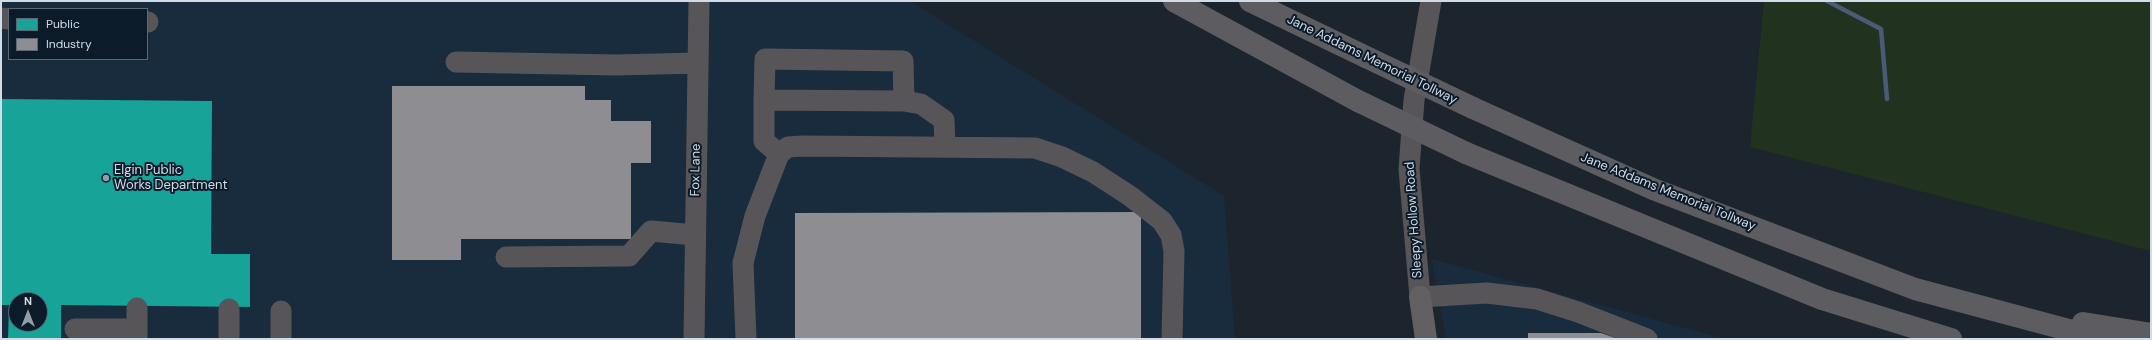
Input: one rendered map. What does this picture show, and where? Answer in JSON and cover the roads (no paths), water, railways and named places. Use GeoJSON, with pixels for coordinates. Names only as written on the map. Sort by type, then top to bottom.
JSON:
{"type":"FeatureCollection","features":[{"type":"Feature","properties":{"kind":"highway"},"geometry":{"type":"LineString","coordinates":[[1174,1],[1358,101],[1466,153],[1822,299],[1951,339]]}},
{"type":"Feature","properties":{"kind":"highway","name":"Jane Addams Memorial Tollway"},"geometry":{"type":"LineString","coordinates":[[1250,1],[1473,108],[1653,189],[1915,289],[2102,339]]}},
{"type":"Feature","properties":{"kind":"highway"},"geometry":{"type":"LineString","coordinates":[[1968,303],[2151,334]]}},
{"type":"Feature","properties":{"kind":"main road"},"geometry":{"type":"LineString","coordinates":[[1420,297],[1426,339]]}},
{"type":"Feature","properties":{"kind":"street","name":"Fox Lane"},"geometry":{"type":"LineString","coordinates":[[694,339],[699,1]]}},
{"type":"Feature","properties":{"kind":"street","name":"Sleepy Hollow Road"},"geometry":{"type":"LineString","coordinates":[[1420,297],[1409,169],[1414,100],[1425,26],[1431,1]]}},
{"type":"Feature","properties":{"kind":"street"},"geometry":{"type":"LineString","coordinates":[[780,154],[764,141],[765,59],[903,61],[904,101]]}},
{"type":"Feature","properties":{"kind":"street"},"geometry":{"type":"LineString","coordinates":[[456,62],[616,65],[698,63]]}},
{"type":"Feature","properties":{"kind":"street"},"geometry":{"type":"LineString","coordinates":[[764,100],[904,101],[921,104],[944,120],[945,147]]}},
{"type":"Feature","properties":{"kind":"street"},"geometry":{"type":"LineString","coordinates":[[746,339],[744,256],[755,216],[780,154],[788,147],[803,146],[1035,148],[1062,157],[1093,172],[1130,196],[1162,221],[1171,235],[1174,252],[1172,339]]}},
{"type":"Feature","properties":{"kind":"street"},"geometry":{"type":"LineString","coordinates":[[506,257],[629,256],[651,232],[695,235]]}},
{"type":"Feature","properties":{"kind":"street"},"geometry":{"type":"LineString","coordinates":[[1420,297],[1487,293],[1537,299],[1646,339]]}},
{"type":"Feature","properties":{"kind":"street"},"geometry":{"type":"LineString","coordinates":[[75,329],[137,334],[137,308]]}},
{"type":"Feature","properties":{"kind":"street"},"geometry":{"type":"LineString","coordinates":[[229,309],[229,339]]}},
{"type":"Feature","properties":{"kind":"street"},"geometry":{"type":"LineString","coordinates":[[281,311],[281,339]]}},
{"type":"Feature","properties":{"kind":"waterway"},"geometry":{"type":"LineString","coordinates":[[1827,1],[1881,29],[1887,99]]}},
{"type":"Feature","properties":{"kind":"place","name":"Elgin Public Works Department"},"geometry":{"type":"Point","coordinates":[106,178]}}]}
